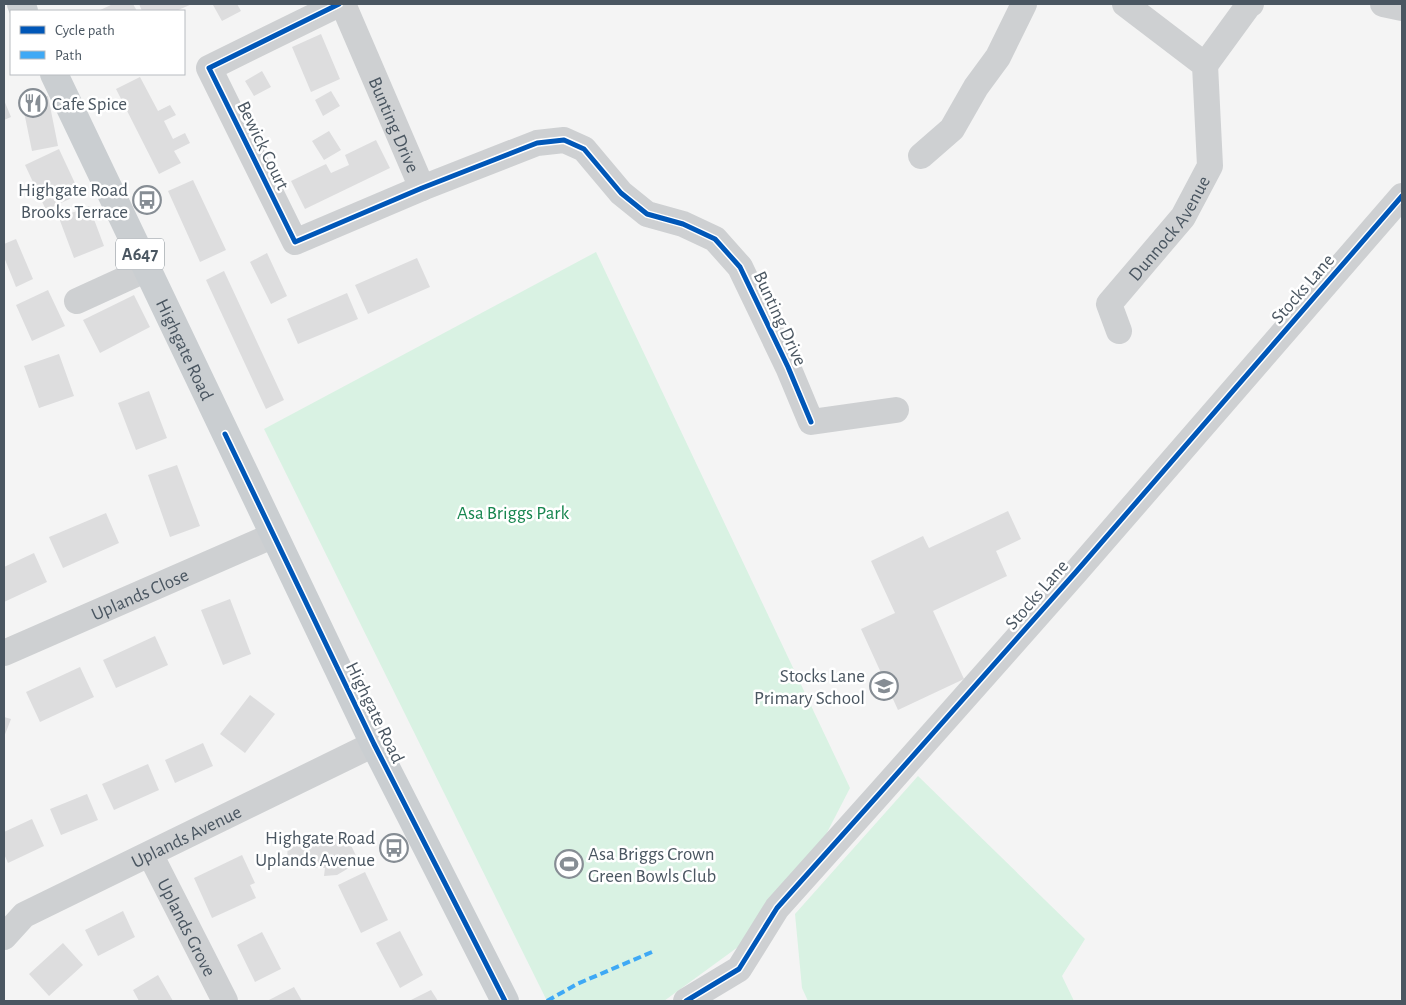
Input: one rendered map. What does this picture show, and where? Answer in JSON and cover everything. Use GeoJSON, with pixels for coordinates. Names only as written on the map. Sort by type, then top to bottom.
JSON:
{"type":"FeatureCollection","features":[{"type":"Feature","properties":{"kind":"main road","name":"Highgate Road"},"geometry":{"type":"LineString","coordinates":[[54,75],[374,744],[505,1001]]}},
{"type":"Feature","properties":{"kind":"street","name":"Bewick Court"},"geometry":{"type":"LineString","coordinates":[[339,4],[209,68],[295,242],[422,188]]}},
{"type":"Feature","properties":{"kind":"street","name":"Bunting Drive"},"geometry":{"type":"LineString","coordinates":[[343,4],[422,188],[537,142],[564,140],[584,149],[621,193],[647,214],[683,224],[715,239],[740,267],[788,367],[810,422],[896,410]]}},
{"type":"Feature","properties":{"kind":"street"},"geometry":{"type":"LineString","coordinates":[[921,156],[952,129],[976,87],[998,57],[1024,4]]}},
{"type":"Feature","properties":{"kind":"street"},"geometry":{"type":"LineString","coordinates":[[1124,4],[1205,65],[1248,6],[1252,4]]}},
{"type":"Feature","properties":{"kind":"street"},"geometry":{"type":"LineString","coordinates":[[1383,4],[1402,8]]}},
{"type":"Feature","properties":{"kind":"street","name":"Dunnock Avenue"},"geometry":{"type":"LineString","coordinates":[[1119,331],[1098,302],[1183,217],[1210,166],[1205,65]]}},
{"type":"Feature","properties":{"kind":"street","name":"Stocks Lane"},"geometry":{"type":"LineString","coordinates":[[686,1001],[739,969],[777,908],[1069,580],[1402,196]]}},
{"type":"Feature","properties":{"kind":"street"},"geometry":{"type":"LineString","coordinates":[[77,301],[147,268]]}},
{"type":"Feature","properties":{"kind":"street","name":"Uplands Close"},"geometry":{"type":"LineString","coordinates":[[4,653],[274,535]]}},
{"type":"Feature","properties":{"kind":"street","name":"Uplands Avenue"},"geometry":{"type":"LineString","coordinates":[[4,937],[24,914],[374,744]]}},
{"type":"Feature","properties":{"kind":"street","name":"Uplands Grove"},"geometry":{"type":"LineString","coordinates":[[150,854],[225,1001]]}},
{"type":"Feature","properties":{"kind":"green space","name":"Asa Briggs Park"},"geometry":{"type":"Polygon","coordinates":[[[596,252],[850,788],[786,912],[664,1001],[547,1001],[264,429],[596,252]]]}},
{"type":"Feature","properties":{"kind":"green space"},"geometry":{"type":"Polygon","coordinates":[[[918,776],[1085,939],[1062,976],[1074,1001],[808,1001],[802,988],[795,914],[918,776]]]}},
{"type":"Feature","properties":{"kind":"building"},"geometry":{"type":"Polygon","coordinates":[[[113,4],[133,4],[136,10],[100,10],[113,4]]]}},
{"type":"Feature","properties":{"kind":"building"},"geometry":{"type":"Polygon","coordinates":[[[139,4],[192,4],[178,10],[142,10],[139,4]]]}},
{"type":"Feature","properties":{"kind":"building"},"geometry":{"type":"Polygon","coordinates":[[[237,4],[241,11],[222,21],[213,5],[237,4]]]}},
{"type":"Feature","properties":{"kind":"building"},"geometry":{"type":"Polygon","coordinates":[[[321,34],[340,79],[311,92],[292,47],[321,34]]]}},
{"type":"Feature","properties":{"kind":"building"},"geometry":{"type":"Polygon","coordinates":[[[262,71],[271,87],[254,96],[245,81],[262,71]]]}},
{"type":"Feature","properties":{"kind":"building"},"geometry":{"type":"Polygon","coordinates":[[[140,77],[158,111],[170,105],[176,115],[164,121],[173,139],[185,133],[190,143],[174,151],[181,163],[159,174],[116,89],[140,77]]]}},
{"type":"Feature","properties":{"kind":"building"},"geometry":{"type":"Polygon","coordinates":[[[331,91],[340,106],[323,116],[315,100],[331,91]]]}},
{"type":"Feature","properties":{"kind":"building"},"geometry":{"type":"Polygon","coordinates":[[[48,96],[58,146],[32,151],[22,102],[48,96]]]}},
{"type":"Feature","properties":{"kind":"building"},"geometry":{"type":"Polygon","coordinates":[[[4,100],[11,117],[4,120],[4,100]]]}},
{"type":"Feature","properties":{"kind":"building"},"geometry":{"type":"Polygon","coordinates":[[[329,131],[341,150],[324,160],[312,141],[329,131]]]}},
{"type":"Feature","properties":{"kind":"building"},"geometry":{"type":"Polygon","coordinates":[[[376,140],[390,168],[305,209],[291,181],[326,164],[331,173],[349,165],[345,155],[376,140]]]}},
{"type":"Feature","properties":{"kind":"building"},"geometry":{"type":"Polygon","coordinates":[[[59,149],[80,194],[46,210],[25,165],[59,149]]]}},
{"type":"Feature","properties":{"kind":"building"},"geometry":{"type":"Polygon","coordinates":[[[193,180],[226,250],[200,262],[168,191],[193,180]]]}},
{"type":"Feature","properties":{"kind":"building"},"geometry":{"type":"Polygon","coordinates":[[[89,206],[104,246],[74,258],[59,218],[89,206]]]}},
{"type":"Feature","properties":{"kind":"building"},"geometry":{"type":"Polygon","coordinates":[[[16,239],[33,279],[16,287],[4,257],[4,244],[16,239]]]}},
{"type":"Feature","properties":{"kind":"building"},"geometry":{"type":"Polygon","coordinates":[[[267,253],[287,296],[271,304],[250,262],[267,253]]]}},
{"type":"Feature","properties":{"kind":"building"},"geometry":{"type":"Polygon","coordinates":[[[417,258],[430,287],[368,314],[355,285],[417,258]]]}},
{"type":"Feature","properties":{"kind":"building"},"geometry":{"type":"Polygon","coordinates":[[[224,271],[284,400],[266,409],[206,280],[224,271]]]}},
{"type":"Feature","properties":{"kind":"building"},"geometry":{"type":"Polygon","coordinates":[[[48,290],[65,326],[32,341],[16,305],[48,290]]]}},
{"type":"Feature","properties":{"kind":"building"},"geometry":{"type":"Polygon","coordinates":[[[347,293],[358,319],[298,344],[287,319],[347,293]]]}},
{"type":"Feature","properties":{"kind":"building"},"geometry":{"type":"Polygon","coordinates":[[[134,295],[150,327],[100,353],[83,320],[134,295]]]}},
{"type":"Feature","properties":{"kind":"building"},"geometry":{"type":"Polygon","coordinates":[[[59,354],[74,396],[39,408],[24,366],[59,354]]]}},
{"type":"Feature","properties":{"kind":"building"},"geometry":{"type":"Polygon","coordinates":[[[149,391],[167,438],[136,450],[118,403],[149,391]]]}},
{"type":"Feature","properties":{"kind":"building"},"geometry":{"type":"Polygon","coordinates":[[[177,465],[200,526],[170,537],[148,475],[177,465]]]}},
{"type":"Feature","properties":{"kind":"building"},"geometry":{"type":"Polygon","coordinates":[[[1008,511],[1021,539],[996,551],[1007,576],[933,611],[964,679],[898,710],[861,629],[895,613],[871,561],[923,536],[929,548],[1008,511]]]}},
{"type":"Feature","properties":{"kind":"building"},"geometry":{"type":"Polygon","coordinates":[[[106,513],[119,543],[63,568],[49,537],[106,513]]]}},
{"type":"Feature","properties":{"kind":"building"},"geometry":{"type":"Polygon","coordinates":[[[34,553],[47,582],[4,602],[4,567],[34,553]]]}},
{"type":"Feature","properties":{"kind":"building"},"geometry":{"type":"Polygon","coordinates":[[[230,599],[251,654],[223,665],[201,610],[230,599]]]}},
{"type":"Feature","properties":{"kind":"building"},"geometry":{"type":"Polygon","coordinates":[[[155,636],[168,665],[116,688],[103,660],[155,636]]]}},
{"type":"Feature","properties":{"kind":"building"},"geometry":{"type":"Polygon","coordinates":[[[80,667],[94,697],[40,722],[26,692],[80,667]]]}},
{"type":"Feature","properties":{"kind":"building"},"geometry":{"type":"Polygon","coordinates":[[[250,695],[275,714],[245,753],[220,734],[250,695]]]}},
{"type":"Feature","properties":{"kind":"building"},"geometry":{"type":"Polygon","coordinates":[[[4,717],[11,719],[4,737],[4,717]]]}},
{"type":"Feature","properties":{"kind":"building"},"geometry":{"type":"Polygon","coordinates":[[[203,743],[213,766],[175,783],[165,760],[203,743]]]}},
{"type":"Feature","properties":{"kind":"building"},"geometry":{"type":"Polygon","coordinates":[[[148,764],[159,790],[114,810],[102,784],[148,764]]]}},
{"type":"Feature","properties":{"kind":"building"},"geometry":{"type":"Polygon","coordinates":[[[87,794],[98,820],[61,835],[50,809],[87,794]]]}},
{"type":"Feature","properties":{"kind":"building"},"geometry":{"type":"Polygon","coordinates":[[[32,819],[44,846],[8,863],[4,854],[4,832],[32,819]]]}},
{"type":"Feature","properties":{"kind":"building"},"geometry":{"type":"Polygon","coordinates":[[[288,836],[337,836],[337,845],[349,841],[359,862],[337,875],[324,876],[325,868],[287,866],[288,836]]]}},
{"type":"Feature","properties":{"kind":"building"},"geometry":{"type":"Polygon","coordinates":[[[242,855],[255,883],[250,885],[256,898],[212,918],[194,878],[242,855]]]}},
{"type":"Feature","properties":{"kind":"building"},"geometry":{"type":"Polygon","coordinates":[[[365,872],[388,920],[361,933],[338,885],[365,872]]]}},
{"type":"Feature","properties":{"kind":"building"},"geometry":{"type":"Polygon","coordinates":[[[123,911],[135,937],[98,956],[85,930],[123,911]]]}},
{"type":"Feature","properties":{"kind":"building"},"geometry":{"type":"Polygon","coordinates":[[[400,931],[423,975],[400,988],[376,943],[400,931]]]}},
{"type":"Feature","properties":{"kind":"building"},"geometry":{"type":"Polygon","coordinates":[[[262,932],[281,969],[255,982],[237,945],[262,932]]]}},
{"type":"Feature","properties":{"kind":"building"},"geometry":{"type":"Polygon","coordinates":[[[63,943],[83,965],[49,996],[29,974],[63,943]]]}},
{"type":"Feature","properties":{"kind":"building"},"geometry":{"type":"Polygon","coordinates":[[[158,975],[173,1001],[139,1001],[133,990],[158,975]]]}},
{"type":"Feature","properties":{"kind":"building"},"geometry":{"type":"Polygon","coordinates":[[[294,987],[302,1001],[269,1000],[294,987]]]}},
{"type":"Feature","properties":{"kind":"building"},"geometry":{"type":"Polygon","coordinates":[[[431,990],[438,1001],[409,1001],[431,990]]]}},
{"type":"Feature","properties":{"kind":"marked path"},"geometry":{"type":"LineString","coordinates":[[547,1001],[577,984],[652,952]]}},
{"type":"Feature","properties":{"kind":"cycle path"},"geometry":{"type":"LineString","coordinates":[[339,4],[209,68],[295,242],[422,188],[537,143],[564,140],[584,149],[621,193],[647,214],[683,224],[715,239],[740,267],[788,367],[811,422]]}},
{"type":"Feature","properties":{"kind":"cycle path"},"geometry":{"type":"LineString","coordinates":[[686,1001],[739,969],[777,908],[1075,573],[1402,196]]}},
{"type":"Feature","properties":{"kind":"cycle path"},"geometry":{"type":"LineString","coordinates":[[225,434],[374,744],[505,1001]]}},
{"type":"Feature","properties":{"kind":"place","name":"Cafe Spice"},"geometry":{"type":"Point","coordinates":[33,103]}},
{"type":"Feature","properties":{"kind":"place","name":"Highgate Road Brooks Terrace"},"geometry":{"type":"Point","coordinates":[147,200]}},
{"type":"Feature","properties":{"kind":"place","name":"Stocks Lane Primary School"},"geometry":{"type":"Point","coordinates":[884,686]}},
{"type":"Feature","properties":{"kind":"place","name":"Highgate Road Uplands Avenue"},"geometry":{"type":"Point","coordinates":[394,848]}},
{"type":"Feature","properties":{"kind":"place","name":"Asa Briggs Crown Green Bowls Club"},"geometry":{"type":"Point","coordinates":[569,864]}}]}
